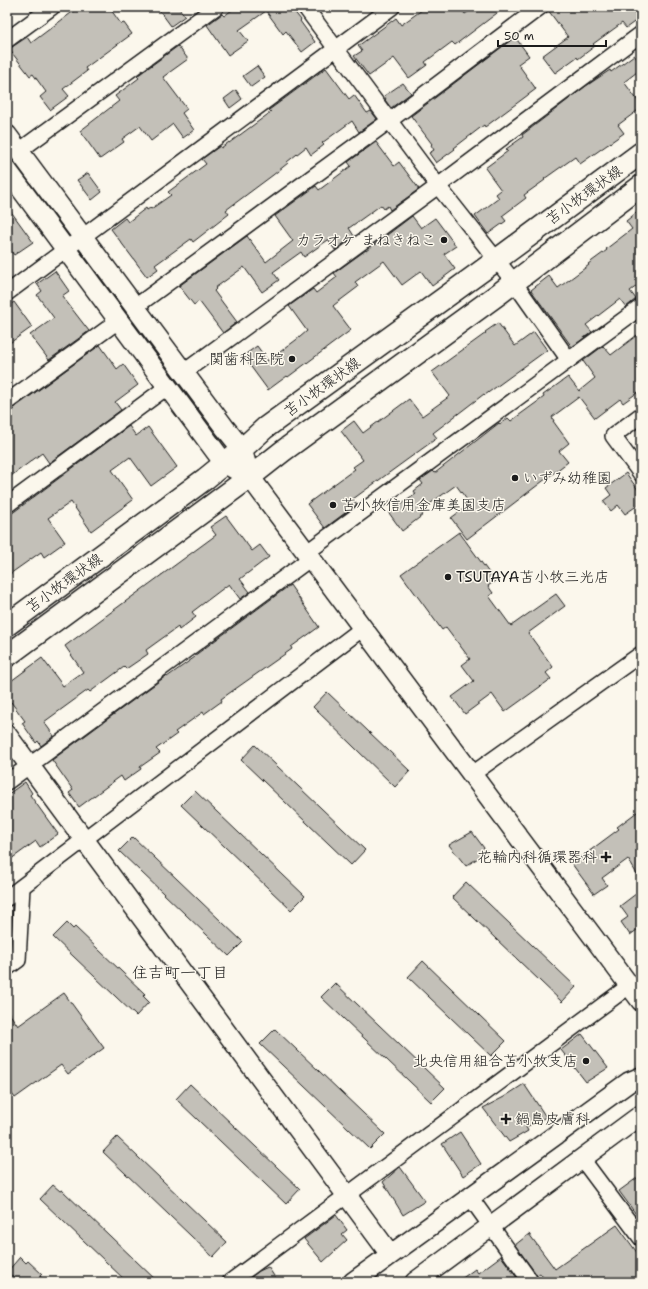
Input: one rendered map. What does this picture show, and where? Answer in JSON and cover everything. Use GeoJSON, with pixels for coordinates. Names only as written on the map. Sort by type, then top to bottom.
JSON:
{"type":"FeatureCollection","features":[{"type":"Feature","properties":{"kind":"main road","name":"苫小牧環状線"},"geometry":{"type":"LineString","coordinates":[[7,625],[224,464],[266,428],[641,153]]}},
{"type":"Feature","properties":{"kind":"main road","name":"苫小牧環状線"},"geometry":{"type":"LineString","coordinates":[[7,656],[514,282],[641,186]]}},
{"type":"Feature","properties":{"kind":"street"},"geometry":{"type":"LineString","coordinates":[[7,40],[52,7]]}},
{"type":"Feature","properties":{"kind":"street"},"geometry":{"type":"LineString","coordinates":[[19,151],[216,7]]}},
{"type":"Feature","properties":{"kind":"street"},"geometry":{"type":"LineString","coordinates":[[306,7],[438,186],[497,259],[569,360]]}},
{"type":"Feature","properties":{"kind":"street"},"geometry":{"type":"LineString","coordinates":[[7,293],[392,7]]}},
{"type":"Feature","properties":{"kind":"street"},"geometry":{"type":"LineString","coordinates":[[134,307],[389,121],[540,7]]}},
{"type":"Feature","properties":{"kind":"street"},"geometry":{"type":"LineString","coordinates":[[184,372],[438,186],[641,34]]}},
{"type":"Feature","properties":{"kind":"street"},"geometry":{"type":"LineString","coordinates":[[7,135],[134,307],[242,449],[250,477],[641,1001]]}},
{"type":"Feature","properties":{"kind":"street"},"geometry":{"type":"LineString","coordinates":[[7,170],[224,464],[250,477]]}},
{"type":"Feature","properties":{"kind":"street"},"geometry":{"type":"LineString","coordinates":[[7,782],[641,307]]}},
{"type":"Feature","properties":{"kind":"street"},"geometry":{"type":"LineString","coordinates":[[7,402],[118,321]]}},
{"type":"Feature","properties":{"kind":"street"},"geometry":{"type":"LineString","coordinates":[[7,505],[167,387]]}},
{"type":"Feature","properties":{"kind":"street"},"geometry":{"type":"LineString","coordinates":[[641,416],[613,436],[641,474]]}},
{"type":"Feature","properties":{"kind":"street"},"geometry":{"type":"LineString","coordinates":[[7,898],[363,628]]}},
{"type":"Feature","properties":{"kind":"street"},"geometry":{"type":"LineString","coordinates":[[471,775],[641,654]]}},
{"type":"Feature","properties":{"kind":"street"},"geometry":{"type":"LineString","coordinates":[[7,735],[390,1254]]}},
{"type":"Feature","properties":{"kind":"street"},"geometry":{"type":"LineString","coordinates":[[7,968],[18,960],[22,887]]}},
{"type":"Feature","properties":{"kind":"street"},"geometry":{"type":"LineString","coordinates":[[230,1282],[629,986]]}},
{"type":"Feature","properties":{"kind":"street"},"geometry":{"type":"LineString","coordinates":[[353,1282],[628,1082],[641,1077]]}},
{"type":"Feature","properties":{"kind":"street"},"geometry":{"type":"LineString","coordinates":[[415,1282],[641,1116]]}},
{"type":"Feature","properties":{"kind":"street"},"geometry":{"type":"LineString","coordinates":[[582,1159],[641,1238]]}},
{"type":"Feature","properties":{"kind":"street"},"geometry":{"type":"LineString","coordinates":[[470,1197],[490,1227],[531,1282]]}},
{"type":"Feature","properties":{"kind":"building"},"geometry":{"type":"Polygon","coordinates":[[[79,7],[109,7],[121,24],[124,23],[132,34],[85,68],[87,71],[63,89],[69,96],[50,110],[40,97],[46,92],[33,74],[30,76],[9,49],[27,37],[31,43],[79,7]]]}},
{"type":"Feature","properties":{"kind":"building"},"geometry":{"type":"Polygon","coordinates":[[[157,7],[178,7],[185,16],[171,26],[157,7]]]}},
{"type":"Feature","properties":{"kind":"building"},"geometry":{"type":"Polygon","coordinates":[[[236,7],[288,7],[291,11],[293,10],[301,20],[300,21],[315,42],[302,52],[286,31],[283,34],[266,11],[239,30],[248,41],[228,55],[207,25],[222,14],[224,16],[236,7]]]}},
{"type":"Feature","properties":{"kind":"building"},"geometry":{"type":"Polygon","coordinates":[[[426,7],[459,7],[465,14],[475,7],[505,7],[455,45],[452,42],[425,62],[427,65],[409,78],[394,58],[369,76],[354,56],[362,51],[358,46],[396,18],[401,25],[426,7]]]}},
{"type":"Feature","properties":{"kind":"building"},"geometry":{"type":"Polygon","coordinates":[[[549,7],[638,7],[641,11],[641,17],[626,28],[622,23],[593,44],[595,46],[578,59],[577,57],[555,73],[542,56],[568,37],[548,10],[549,7]]]}},
{"type":"Feature","properties":{"kind":"building"},"geometry":{"type":"Polygon","coordinates":[[[515,37],[529,56],[518,64],[536,89],[485,127],[484,125],[436,163],[429,153],[434,150],[431,145],[432,144],[411,116],[515,37]]]}},
{"type":"Feature","properties":{"kind":"building"},"geometry":{"type":"Polygon","coordinates":[[[178,46],[188,59],[163,77],[187,109],[182,113],[194,130],[183,138],[173,124],[151,141],[140,126],[122,139],[124,142],[100,159],[80,131],[119,101],[115,96],[139,78],[137,76],[178,46]]]}},
{"type":"Feature","properties":{"kind":"building"},"geometry":{"type":"Polygon","coordinates":[[[634,55],[641,64],[641,69],[624,82],[641,105],[641,108],[618,125],[624,133],[580,164],[575,157],[544,179],[545,180],[524,195],[526,198],[502,216],[506,221],[488,234],[475,216],[499,198],[496,194],[501,190],[485,168],[508,151],[506,149],[523,137],[522,135],[586,86],[610,70],[611,72],[634,55]]]}},
{"type":"Feature","properties":{"kind":"building"},"geometry":{"type":"Polygon","coordinates":[[[257,66],[265,77],[251,87],[243,76],[257,66]]]}},
{"type":"Feature","properties":{"kind":"building"},"geometry":{"type":"Polygon","coordinates":[[[326,68],[349,99],[354,95],[367,113],[371,111],[377,119],[359,132],[352,121],[322,143],[324,145],[311,155],[306,147],[273,175],[226,210],[229,214],[193,242],[191,239],[155,265],[158,269],[147,277],[111,229],[125,218],[128,222],[146,208],[147,210],[150,208],[151,209],[171,195],[168,192],[206,164],[202,159],[220,146],[221,148],[229,143],[271,112],[269,110],[326,68]]]}},
{"type":"Feature","properties":{"kind":"building"},"geometry":{"type":"Polygon","coordinates":[[[403,83],[411,93],[391,108],[384,96],[403,83]]]}},
{"type":"Feature","properties":{"kind":"building"},"geometry":{"type":"Polygon","coordinates":[[[236,90],[242,99],[230,108],[224,99],[236,90]]]}},
{"type":"Feature","properties":{"kind":"building"},"geometry":{"type":"Polygon","coordinates":[[[376,142],[394,166],[399,162],[419,189],[390,210],[388,206],[384,209],[381,205],[349,228],[354,236],[335,250],[328,240],[304,257],[301,252],[273,272],[279,280],[262,292],[244,267],[215,288],[216,289],[214,291],[237,322],[223,333],[199,301],[194,305],[179,286],[247,236],[266,262],[293,241],[275,216],[316,186],[319,190],[351,166],[348,162],[376,142]]]}},
{"type":"Feature","properties":{"kind":"building"},"geometry":{"type":"Polygon","coordinates":[[[88,173],[102,192],[92,200],[77,180],[88,173]]]}},
{"type":"Feature","properties":{"kind":"building"},"geometry":{"type":"Polygon","coordinates":[[[7,206],[33,242],[14,255],[7,246],[7,206]]]}},
{"type":"Feature","properties":{"kind":"building"},"geometry":{"type":"Polygon","coordinates":[[[641,209],[641,283],[630,291],[636,299],[626,307],[620,299],[586,325],[592,332],[572,347],[531,290],[549,276],[558,288],[589,265],[588,264],[632,229],[626,221],[641,209]]]}},
{"type":"Feature","properties":{"kind":"building"},"geometry":{"type":"Polygon","coordinates":[[[412,216],[421,228],[435,218],[456,246],[444,254],[455,269],[432,286],[421,271],[402,285],[384,261],[355,282],[358,287],[333,306],[351,330],[268,390],[243,356],[257,346],[268,361],[300,337],[307,331],[289,306],[313,289],[316,293],[337,277],[334,273],[412,216]]]}},
{"type":"Feature","properties":{"kind":"building"},"geometry":{"type":"Polygon","coordinates":[[[55,271],[69,291],[62,296],[89,331],[49,360],[30,335],[54,318],[37,295],[42,291],[37,284],[55,271]]]}},
{"type":"Feature","properties":{"kind":"building"},"geometry":{"type":"Polygon","coordinates":[[[14,302],[32,327],[7,345],[7,307],[14,302]]]}},
{"type":"Feature","properties":{"kind":"building"},"geometry":{"type":"Polygon","coordinates":[[[498,323],[515,346],[534,332],[547,350],[485,395],[484,394],[433,433],[437,438],[353,499],[357,504],[325,528],[307,504],[355,469],[353,467],[363,460],[341,431],[354,421],[363,433],[409,399],[422,416],[450,396],[432,372],[498,323]]]}},
{"type":"Feature","properties":{"kind":"building"},"geometry":{"type":"Polygon","coordinates":[[[641,332],[641,390],[623,403],[620,399],[595,418],[579,397],[552,417],[553,421],[569,443],[559,451],[568,462],[467,539],[451,518],[470,504],[456,485],[420,511],[423,515],[402,531],[389,513],[416,494],[414,491],[423,484],[420,480],[433,471],[435,473],[499,423],[500,424],[508,418],[511,421],[568,377],[579,391],[595,378],[583,361],[603,346],[611,355],[641,332]]]}},
{"type":"Feature","properties":{"kind":"building"},"geometry":{"type":"Polygon","coordinates":[[[100,345],[117,369],[123,364],[138,385],[115,402],[121,410],[49,463],[42,453],[7,479],[7,415],[15,409],[14,408],[100,345]]]}},
{"type":"Feature","properties":{"kind":"building"},"geometry":{"type":"Polygon","coordinates":[[[129,426],[136,436],[148,427],[177,467],[151,486],[130,457],[112,470],[133,500],[91,531],[71,502],[48,518],[65,542],[44,557],[41,552],[7,576],[7,517],[129,426]]]}},
{"type":"Feature","properties":{"kind":"building"},"geometry":{"type":"Polygon","coordinates":[[[626,473],[641,494],[641,503],[625,514],[618,505],[611,511],[603,501],[611,495],[606,488],[626,473]]]}},
{"type":"Feature","properties":{"kind":"building"},"geometry":{"type":"Polygon","coordinates":[[[226,516],[252,551],[260,545],[269,557],[240,579],[250,592],[240,599],[229,584],[192,612],[196,617],[179,630],[178,627],[146,650],[148,654],[126,669],[124,667],[90,692],[88,690],[44,722],[54,736],[41,746],[38,741],[36,743],[22,723],[25,721],[11,702],[7,705],[7,684],[42,658],[63,686],[83,672],[65,646],[216,535],[210,527],[226,516]]]}},
{"type":"Feature","properties":{"kind":"building"},"geometry":{"type":"Polygon","coordinates":[[[459,532],[495,581],[488,586],[493,593],[489,596],[511,626],[556,594],[565,606],[528,633],[553,667],[546,673],[551,679],[505,712],[492,694],[465,714],[452,697],[474,681],[462,665],[470,659],[446,627],[442,630],[401,574],[459,532]]]}},
{"type":"Feature","properties":{"kind":"building"},"geometry":{"type":"Polygon","coordinates":[[[290,585],[319,627],[291,647],[292,649],[221,699],[222,701],[204,714],[203,712],[175,732],[177,734],[156,749],[160,753],[140,767],[141,769],[124,781],[121,776],[79,807],[69,793],[73,790],[52,760],[166,676],[167,677],[195,657],[194,656],[290,585]]]}},
{"type":"Feature","properties":{"kind":"building"},"geometry":{"type":"Polygon","coordinates":[[[327,692],[410,771],[395,787],[313,707],[327,692]]]}},
{"type":"Feature","properties":{"kind":"building"},"geometry":{"type":"Polygon","coordinates":[[[255,745],[365,850],[351,865],[241,760],[255,745]]]}},
{"type":"Feature","properties":{"kind":"building"},"geometry":{"type":"Polygon","coordinates":[[[25,782],[32,793],[30,795],[58,834],[40,847],[36,841],[7,862],[7,795],[25,782]]]}},
{"type":"Feature","properties":{"kind":"building"},"geometry":{"type":"Polygon","coordinates":[[[195,791],[305,896],[291,910],[181,805],[195,791]]]}},
{"type":"Feature","properties":{"kind":"building","name":"花輪内科循環器科"},"geometry":{"type":"Polygon","coordinates":[[[641,809],[641,881],[628,859],[602,878],[607,885],[594,894],[572,864],[619,829],[617,827],[641,809]]]}},
{"type":"Feature","properties":{"kind":"building"},"geometry":{"type":"Polygon","coordinates":[[[472,832],[487,852],[466,866],[449,845],[472,832]]]}},
{"type":"Feature","properties":{"kind":"building"},"geometry":{"type":"Polygon","coordinates":[[[133,837],[243,942],[229,956],[119,851],[133,837]]]}},
{"type":"Feature","properties":{"kind":"building"},"geometry":{"type":"Polygon","coordinates":[[[466,882],[576,987],[562,1002],[452,897],[466,882]]]}},
{"type":"Feature","properties":{"kind":"building"},"geometry":{"type":"Polygon","coordinates":[[[641,890],[641,927],[630,935],[621,922],[628,917],[620,906],[641,890]]]}},
{"type":"Feature","properties":{"kind":"building"},"geometry":{"type":"Polygon","coordinates":[[[67,923],[73,929],[75,927],[145,994],[143,996],[149,1002],[136,1016],[53,937],[67,923]]]}},
{"type":"Feature","properties":{"kind":"building"},"geometry":{"type":"Polygon","coordinates":[[[423,961],[506,1041],[491,1056],[408,977],[423,961]]]}},
{"type":"Feature","properties":{"kind":"building"},"geometry":{"type":"Polygon","coordinates":[[[335,983],[445,1088],[431,1102],[321,997],[335,983]]]}},
{"type":"Feature","properties":{"kind":"building"},"geometry":{"type":"Polygon","coordinates":[[[64,993],[104,1048],[68,1074],[61,1065],[15,1098],[7,1087],[7,1010],[18,1026],[64,993]]]}},
{"type":"Feature","properties":{"kind":"building"},"geometry":{"type":"Polygon","coordinates":[[[275,1029],[385,1134],[370,1149],[260,1044],[275,1029]]]}},
{"type":"Feature","properties":{"kind":"building","name":"北央信用組合苫小牧支店"},"geometry":{"type":"Polygon","coordinates":[[[582,1034],[608,1068],[586,1082],[561,1050],[582,1034]]]}},
{"type":"Feature","properties":{"kind":"building"},"geometry":{"type":"Polygon","coordinates":[[[190,1084],[300,1189],[286,1204],[176,1099],[190,1084]]]}},
{"type":"Feature","properties":{"kind":"building"},"geometry":{"type":"Polygon","coordinates":[[[524,1084],[546,1117],[526,1127],[528,1131],[509,1142],[483,1108],[524,1084]]]}},
{"type":"Feature","properties":{"kind":"building"},"geometry":{"type":"Polygon","coordinates":[[[460,1132],[481,1164],[463,1176],[442,1144],[460,1132]]]}},
{"type":"Feature","properties":{"kind":"building"},"geometry":{"type":"Polygon","coordinates":[[[117,1137],[227,1242],[213,1257],[103,1152],[117,1137]]]}},
{"type":"Feature","properties":{"kind":"building"},"geometry":{"type":"Polygon","coordinates":[[[400,1167],[425,1201],[403,1215],[383,1182],[400,1167]]]}},
{"type":"Feature","properties":{"kind":"building"},"geometry":{"type":"Polygon","coordinates":[[[641,1175],[641,1221],[619,1191],[641,1175]]]}},
{"type":"Feature","properties":{"kind":"building"},"geometry":{"type":"Polygon","coordinates":[[[53,1185],[60,1191],[62,1190],[158,1282],[127,1282],[40,1199],[53,1185]]]}},
{"type":"Feature","properties":{"kind":"building"},"geometry":{"type":"Polygon","coordinates":[[[336,1215],[347,1230],[342,1234],[347,1240],[323,1262],[304,1239],[336,1215]]]}},
{"type":"Feature","properties":{"kind":"building"},"geometry":{"type":"Polygon","coordinates":[[[617,1225],[641,1258],[641,1282],[546,1282],[540,1273],[537,1275],[515,1245],[529,1234],[555,1269],[617,1225]]]}},
{"type":"Feature","properties":{"kind":"building"},"geometry":{"type":"Polygon","coordinates":[[[501,1256],[520,1282],[457,1282],[475,1269],[478,1273],[501,1256]]]}},
{"type":"Feature","properties":{"kind":"building"},"geometry":{"type":"Polygon","coordinates":[[[20,1257],[26,1263],[28,1261],[42,1274],[40,1276],[46,1282],[18,1282],[7,1272],[20,1257]]]}},
{"type":"Feature","properties":{"kind":"building"},"geometry":{"type":"Polygon","coordinates":[[[268,1267],[278,1282],[245,1282],[259,1271],[268,1267]]]}},
{"type":"Feature","properties":{"kind":"place","name":"カラオケ まねきねこ"},"geometry":{"type":"Point","coordinates":[444,240]}},
{"type":"Feature","properties":{"kind":"place","name":"関歯科医院"},"geometry":{"type":"Point","coordinates":[292,359]}},
{"type":"Feature","properties":{"kind":"place","name":"いずみ幼稚園"},"geometry":{"type":"Point","coordinates":[515,478]}},
{"type":"Feature","properties":{"kind":"place","name":"苫小牧信用金庫美園支店"},"geometry":{"type":"Point","coordinates":[333,505]}},
{"type":"Feature","properties":{"kind":"place","name":"TSUTAYA苫小牧三光店"},"geometry":{"type":"Point","coordinates":[448,577]}},
{"type":"Feature","properties":{"kind":"place","name":"花輪内科循環器科"},"geometry":{"type":"Point","coordinates":[606,857]}},
{"type":"Feature","properties":{"kind":"place","name":"北央信用組合苫小牧支店"},"geometry":{"type":"Point","coordinates":[586,1061]}},
{"type":"Feature","properties":{"kind":"place","name":"鍋島皮膚科"},"geometry":{"type":"Point","coordinates":[506,1119]}},
{"type":"Feature","properties":{"kind":"district","name":"住吉町一丁目"},"geometry":{"type":"Point","coordinates":[180,972]}}]}
